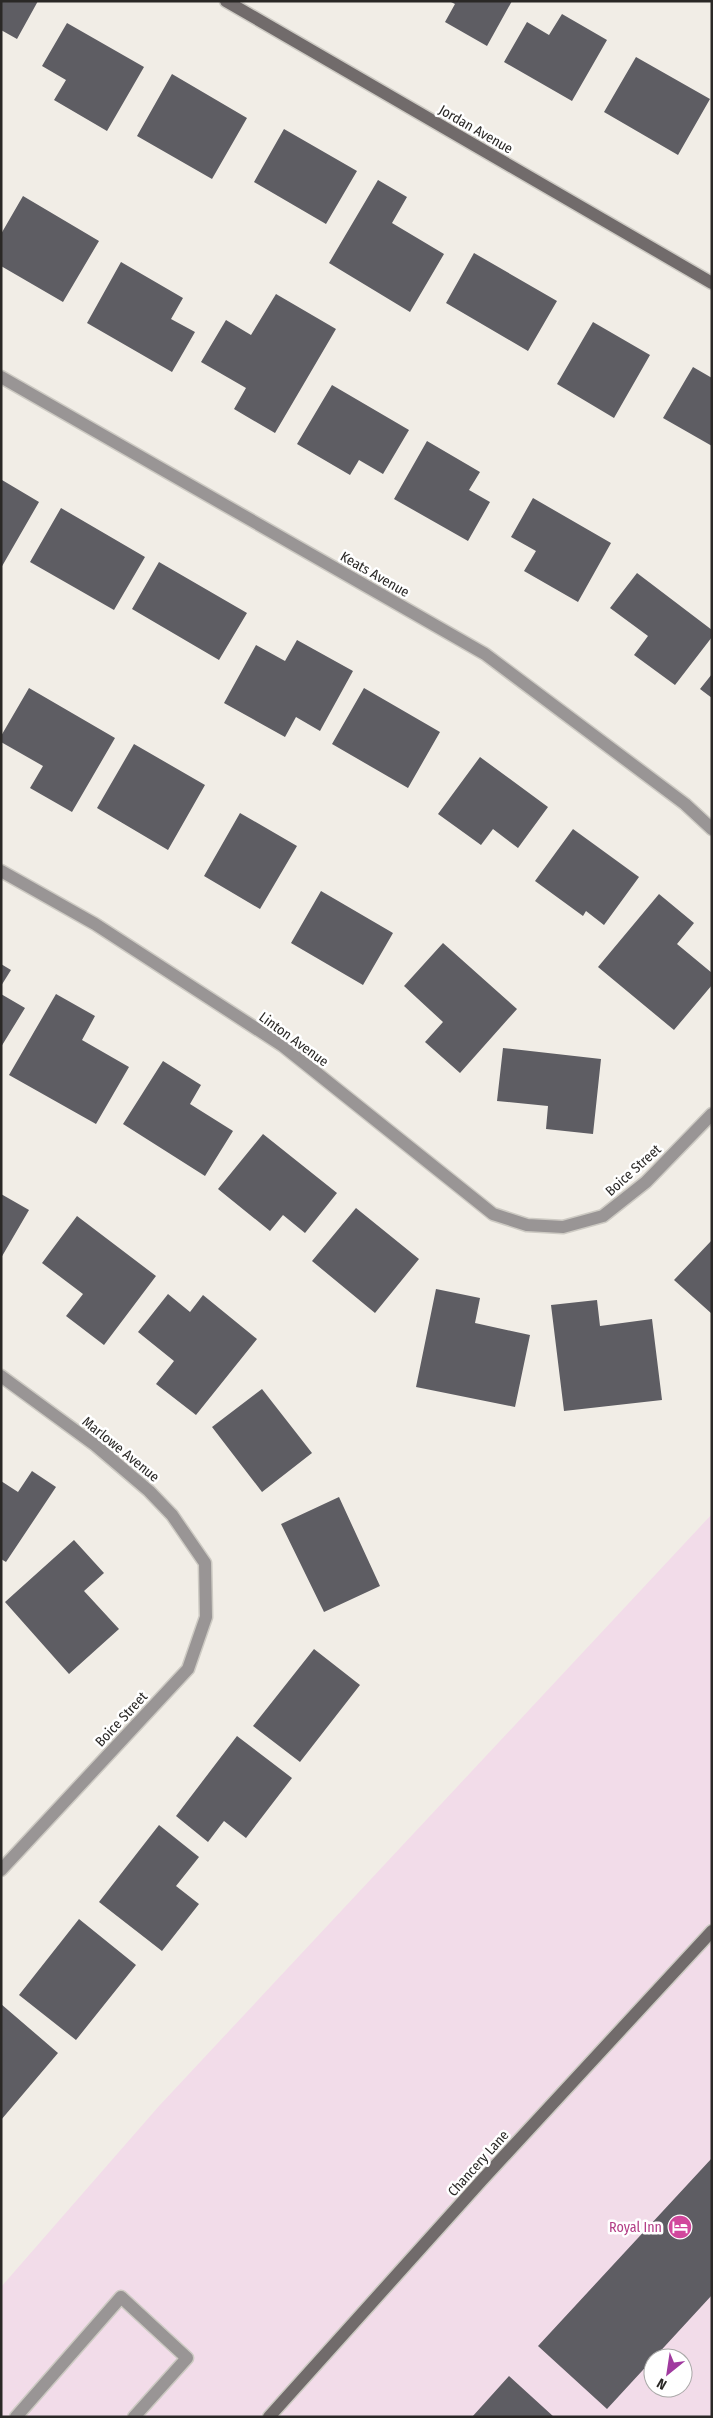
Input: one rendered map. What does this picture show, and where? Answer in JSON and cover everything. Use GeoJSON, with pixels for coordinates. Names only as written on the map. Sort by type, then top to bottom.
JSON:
{"type":"FeatureCollection","features":[{"type":"Feature","properties":{"kind":"street","name":"Jordan Avenue"},"geometry":{"type":"LineString","coordinates":[[226,1],[712,283]]}},
{"type":"Feature","properties":{"kind":"street","name":"Keats Avenue"},"geometry":{"type":"LineString","coordinates":[[1,377],[485,654],[685,804],[712,829]]}},
{"type":"Feature","properties":{"kind":"street","name":"Linton Avenue"},"geometry":{"type":"LineString","coordinates":[[1,871],[96,924],[283,1046],[492,1214],[527,1225],[563,1227]]}},
{"type":"Feature","properties":{"kind":"street","name":"Boice Street"},"geometry":{"type":"LineString","coordinates":[[563,1227],[603,1216],[646,1182],[712,1114]]}},
{"type":"Feature","properties":{"kind":"street","name":"Marlowe Avenue"},"geometry":{"type":"LineString","coordinates":[[1,1376],[95,1445],[149,1491],[172,1515],[204,1562]]}},
{"type":"Feature","properties":{"kind":"street","name":"Boice Street"},"geometry":{"type":"LineString","coordinates":[[1,1870],[188,1669],[206,1617],[204,1562]]}},
{"type":"Feature","properties":{"kind":"street","name":"Chancery Lane"},"geometry":{"type":"LineString","coordinates":[[269,2417],[476,2187],[712,1931]]}},
{"type":"Feature","properties":{"kind":"street"},"geometry":{"type":"LineString","coordinates":[[16,2417],[121,2297],[187,2358],[134,2417]]}},
{"type":"Feature","properties":{"kind":"shaded area"},"geometry":{"type":"Polygon","coordinates":[[[712,1514],[712,2417],[1,2417],[1,2287],[159,2106],[712,1514]]]}},
{"type":"Feature","properties":{"kind":"building"},"geometry":{"type":"Polygon","coordinates":[[[1,1],[38,1],[17,39],[1,30],[1,1]]]}},
{"type":"Feature","properties":{"kind":"building"},"geometry":{"type":"Polygon","coordinates":[[[449,1],[512,1],[487,46],[445,22],[455,4],[449,1]]]}},
{"type":"Feature","properties":{"kind":"building"},"geometry":{"type":"Polygon","coordinates":[[[562,14],[607,40],[572,101],[504,62],[527,22],[549,35],[562,14]]]}},
{"type":"Feature","properties":{"kind":"building"},"geometry":{"type":"Polygon","coordinates":[[[67,23],[144,67],[107,131],[54,100],[66,80],[42,66],[67,23]]]}},
{"type":"Feature","properties":{"kind":"building"},"geometry":{"type":"Polygon","coordinates":[[[636,57],[710,99],[678,155],[604,112],[636,57]]]}},
{"type":"Feature","properties":{"kind":"building"},"geometry":{"type":"Polygon","coordinates":[[[172,74],[247,118],[212,179],[137,136],[172,74]]]}},
{"type":"Feature","properties":{"kind":"building"},"geometry":{"type":"Polygon","coordinates":[[[284,129],[357,171],[326,224],[254,182],[284,129]]]}},
{"type":"Feature","properties":{"kind":"building"},"geometry":{"type":"Polygon","coordinates":[[[378,180],[407,197],[392,223],[444,254],[410,312],[329,263],[378,180]]]}},
{"type":"Feature","properties":{"kind":"building"},"geometry":{"type":"Polygon","coordinates":[[[23,196],[99,241],[63,302],[1,266],[1,234],[23,196]]]}},
{"type":"Feature","properties":{"kind":"building"},"geometry":{"type":"Polygon","coordinates":[[[474,253],[557,301],[528,351],[446,303],[474,253]]]}},
{"type":"Feature","properties":{"kind":"building"},"geometry":{"type":"Polygon","coordinates":[[[121,262],[183,298],[171,319],[195,332],[172,372],[87,323],[121,262]]]}},
{"type":"Feature","properties":{"kind":"building"},"geometry":{"type":"Polygon","coordinates":[[[276,294],[336,329],[275,433],[234,409],[246,388],[201,362],[226,320],[251,335],[276,294]]]}},
{"type":"Feature","properties":{"kind":"building"},"geometry":{"type":"Polygon","coordinates":[[[593,322],[650,355],[614,418],[557,384],[593,322]]]}},
{"type":"Feature","properties":{"kind":"building"},"geometry":{"type":"Polygon","coordinates":[[[693,367],[712,378],[712,446],[663,418],[693,367]]]}},
{"type":"Feature","properties":{"kind":"building"},"geometry":{"type":"Polygon","coordinates":[[[332,385],[409,430],[383,474],[359,460],[350,475],[297,444],[332,385]]]}},
{"type":"Feature","properties":{"kind":"building"},"geometry":{"type":"Polygon","coordinates":[[[427,441],[480,472],[469,490],[490,502],[468,541],[394,499],[427,441]]]}},
{"type":"Feature","properties":{"kind":"building"},"geometry":{"type":"Polygon","coordinates":[[[2,480],[39,502],[1,568],[1,482],[2,480]]]}},
{"type":"Feature","properties":{"kind":"building"},"geometry":{"type":"Polygon","coordinates":[[[533,498],[611,543],[578,602],[524,571],[536,551],[511,537],[533,498]]]}},
{"type":"Feature","properties":{"kind":"building"},"geometry":{"type":"Polygon","coordinates":[[[61,508],[145,557],[114,610],[30,562],[61,508]]]}},
{"type":"Feature","properties":{"kind":"building"},"geometry":{"type":"Polygon","coordinates":[[[159,562],[247,613],[219,660],[132,609],[159,562]]]}},
{"type":"Feature","properties":{"kind":"building"},"geometry":{"type":"Polygon","coordinates":[[[637,573],[712,630],[712,637],[675,685],[634,655],[648,636],[610,608],[637,573]]]}},
{"type":"Feature","properties":{"kind":"building"},"geometry":{"type":"Polygon","coordinates":[[[297,640],[353,671],[320,731],[296,717],[285,737],[224,703],[256,645],[285,661],[297,640]]]}},
{"type":"Feature","properties":{"kind":"building"},"geometry":{"type":"Polygon","coordinates":[[[712,674],[712,698],[700,689],[712,674]]]}},
{"type":"Feature","properties":{"kind":"building"},"geometry":{"type":"Polygon","coordinates":[[[29,688],[115,738],[72,812],[30,788],[43,766],[1,742],[1,736],[29,688]]]}},
{"type":"Feature","properties":{"kind":"building"},"geometry":{"type":"Polygon","coordinates":[[[364,688],[440,732],[408,788],[332,744],[364,688]]]}},
{"type":"Feature","properties":{"kind":"building"},"geometry":{"type":"Polygon","coordinates":[[[134,744],[205,785],[168,850],[97,808],[134,744]]]}},
{"type":"Feature","properties":{"kind":"building"},"geometry":{"type":"Polygon","coordinates":[[[480,757],[548,807],[518,848],[493,829],[481,845],[438,814],[480,757]]]}},
{"type":"Feature","properties":{"kind":"building"},"geometry":{"type":"Polygon","coordinates":[[[240,813],[297,846],[260,909],[204,876],[240,813]]]}},
{"type":"Feature","properties":{"kind":"building"},"geometry":{"type":"Polygon","coordinates":[[[573,829],[639,877],[604,925],[586,911],[583,916],[535,881],[573,829]]]}},
{"type":"Feature","properties":{"kind":"building"},"geometry":{"type":"Polygon","coordinates":[[[321,891],[393,933],[363,985],[291,943],[321,891]]]}},
{"type":"Feature","properties":{"kind":"building"},"geometry":{"type":"Polygon","coordinates":[[[659,894],[694,923],[677,944],[712,973],[712,985],[674,1030],[598,967],[659,894]]]}},
{"type":"Feature","properties":{"kind":"building"},"geometry":{"type":"Polygon","coordinates":[[[443,943],[517,1009],[460,1073],[425,1042],[443,1022],[404,986],[443,943]]]}},
{"type":"Feature","properties":{"kind":"building"},"geometry":{"type":"Polygon","coordinates":[[[1,964],[11,970],[1,986],[1,964]]]}},
{"type":"Feature","properties":{"kind":"building"},"geometry":{"type":"Polygon","coordinates":[[[1,994],[25,1008],[1,1047],[1,994]]]}},
{"type":"Feature","properties":{"kind":"building"},"geometry":{"type":"Polygon","coordinates":[[[56,994],[95,1016],[82,1040],[129,1067],[96,1124],[9,1075],[56,994]]]}},
{"type":"Feature","properties":{"kind":"building"},"geometry":{"type":"Polygon","coordinates":[[[503,1048],[601,1059],[593,1134],[546,1129],[548,1106],[497,1101],[503,1048]]]}},
{"type":"Feature","properties":{"kind":"building"},"geometry":{"type":"Polygon","coordinates":[[[163,1061],[201,1085],[190,1104],[233,1131],[205,1176],[123,1124],[163,1061]]]}},
{"type":"Feature","properties":{"kind":"building"},"geometry":{"type":"Polygon","coordinates":[[[263,1134],[337,1193],[305,1233],[283,1215],[270,1231],[218,1189],[263,1134]]]}},
{"type":"Feature","properties":{"kind":"building"},"geometry":{"type":"Polygon","coordinates":[[[1,1194],[29,1210],[1,1258],[1,1194]]]}},
{"type":"Feature","properties":{"kind":"building"},"geometry":{"type":"Polygon","coordinates":[[[356,1208],[419,1259],[375,1313],[312,1261],[356,1208]]]}},
{"type":"Feature","properties":{"kind":"building"},"geometry":{"type":"Polygon","coordinates":[[[77,1216],[156,1276],[104,1345],[66,1316],[83,1294],[42,1263],[77,1216]]]}},
{"type":"Feature","properties":{"kind":"building"},"geometry":{"type":"Polygon","coordinates":[[[712,1240],[712,1314],[674,1280],[712,1240]]]}},
{"type":"Feature","properties":{"kind":"building"},"geometry":{"type":"Polygon","coordinates":[[[436,1289],[480,1298],[475,1323],[530,1335],[515,1407],[416,1387],[436,1289]]]}},
{"type":"Feature","properties":{"kind":"building"},"geometry":{"type":"Polygon","coordinates":[[[168,1294],[190,1312],[203,1295],[257,1339],[196,1415],[156,1384],[174,1361],[138,1332],[168,1294]]]}},
{"type":"Feature","properties":{"kind":"building"},"geometry":{"type":"Polygon","coordinates":[[[597,1300],[600,1326],[652,1319],[662,1400],[564,1411],[551,1305],[597,1300]]]}},
{"type":"Feature","properties":{"kind":"building"},"geometry":{"type":"Polygon","coordinates":[[[262,1389],[312,1453],[262,1492],[212,1427],[262,1389]]]}},
{"type":"Feature","properties":{"kind":"building"},"geometry":{"type":"Polygon","coordinates":[[[32,1471],[56,1487],[6,1562],[1,1559],[1,1481],[18,1492],[32,1471]]]}},
{"type":"Feature","properties":{"kind":"building"},"geometry":{"type":"Polygon","coordinates":[[[339,1497],[380,1586],[324,1612],[281,1524],[339,1497]]]}},
{"type":"Feature","properties":{"kind":"building"},"geometry":{"type":"Polygon","coordinates":[[[74,1540],[104,1573],[84,1591],[119,1629],[69,1674],[5,1602],[74,1540]]]}},
{"type":"Feature","properties":{"kind":"building"},"geometry":{"type":"Polygon","coordinates":[[[314,1649],[360,1685],[300,1762],[253,1726],[314,1649]]]}},
{"type":"Feature","properties":{"kind":"building"},"geometry":{"type":"Polygon","coordinates":[[[237,1736],[292,1778],[246,1838],[224,1821],[208,1842],[176,1816],[237,1736]]]}},
{"type":"Feature","properties":{"kind":"building"},"geometry":{"type":"Polygon","coordinates":[[[159,1825],[199,1857],[176,1886],[199,1904],[162,1951],[99,1902],[159,1825]]]}},
{"type":"Feature","properties":{"kind":"building"},"geometry":{"type":"Polygon","coordinates":[[[79,1919],[136,1965],[76,2040],[19,1995],[79,1919]]]}},
{"type":"Feature","properties":{"kind":"building"},"geometry":{"type":"Polygon","coordinates":[[[1,2004],[58,2053],[1,2120],[1,2004]]]}},
{"type":"Feature","properties":{"kind":"building","name":"Royal Inn"},"geometry":{"type":"Polygon","coordinates":[[[712,2158],[712,2295],[663,2348],[643,2348],[643,2370],[607,2409],[538,2346],[712,2158]]]}},
{"type":"Feature","properties":{"kind":"building"},"geometry":{"type":"Polygon","coordinates":[[[509,2376],[554,2417],[472,2417],[509,2376]]]}},
{"type":"Feature","properties":{"kind":"place","name":"Royal Inn"},"geometry":{"type":"Point","coordinates":[680,2227]}}]}
